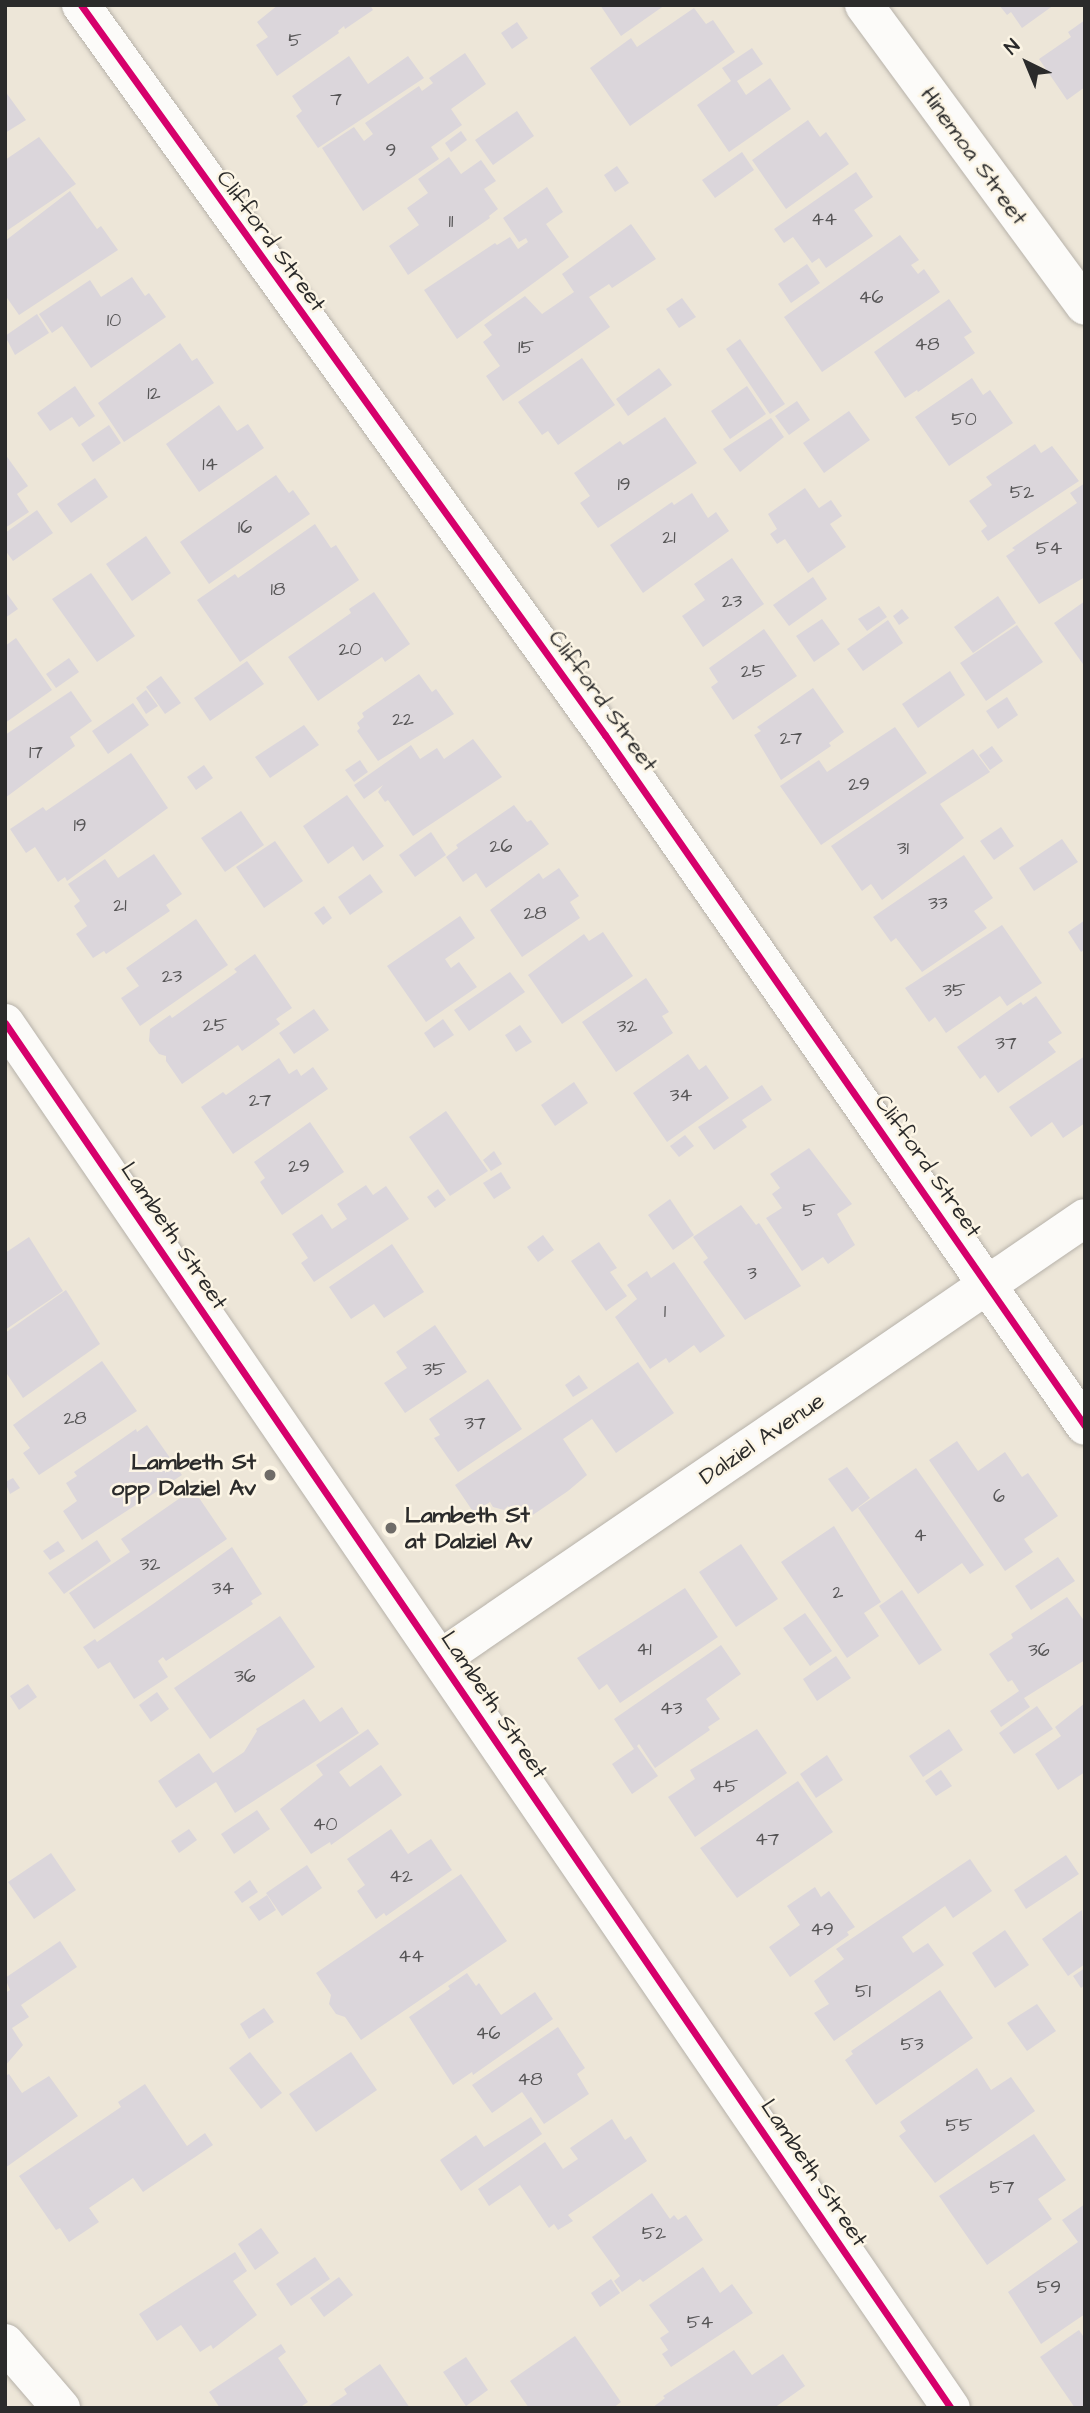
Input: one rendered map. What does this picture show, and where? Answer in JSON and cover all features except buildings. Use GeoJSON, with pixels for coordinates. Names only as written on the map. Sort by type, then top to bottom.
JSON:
{"type":"FeatureCollection","features":[{"type":"Feature","properties":{"kind":"street","name":"Clifford Street"},"geometry":{"type":"LineString","coordinates":[[81,5],[605,735],[1085,1426]]}},
{"type":"Feature","properties":{"kind":"street","name":"Hinemoa Street"},"geometry":{"type":"LineString","coordinates":[[864,5],[1085,306]]}},
{"type":"Feature","properties":{"kind":"street","name":"Lambeth Street"},"geometry":{"type":"LineString","coordinates":[[5,1023],[951,2408]]}},
{"type":"Feature","properties":{"kind":"street","name":"Dalziel Avenue"},"geometry":{"type":"LineString","coordinates":[[440,1659],[1085,1218]]}},
{"type":"Feature","properties":{"kind":"street"},"geometry":{"type":"LineString","coordinates":[[5,2343],[61,2408]]}},
{"type":"Feature","properties":{"kind":"cycle path"},"geometry":{"type":"LineString","coordinates":[[81,5],[605,735],[1085,1426]]}},
{"type":"Feature","properties":{"kind":"cycle path"},"geometry":{"type":"LineString","coordinates":[[5,1023],[951,2408]]}},
{"type":"Feature","properties":{"kind":"place","name":"Lambeth St opp Dalziel Av"},"geometry":{"type":"Point","coordinates":[270,1475]}},
{"type":"Feature","properties":{"kind":"place","name":"Lambeth St at Dalziel Av"},"geometry":{"type":"Point","coordinates":[391,1528]}}]}
